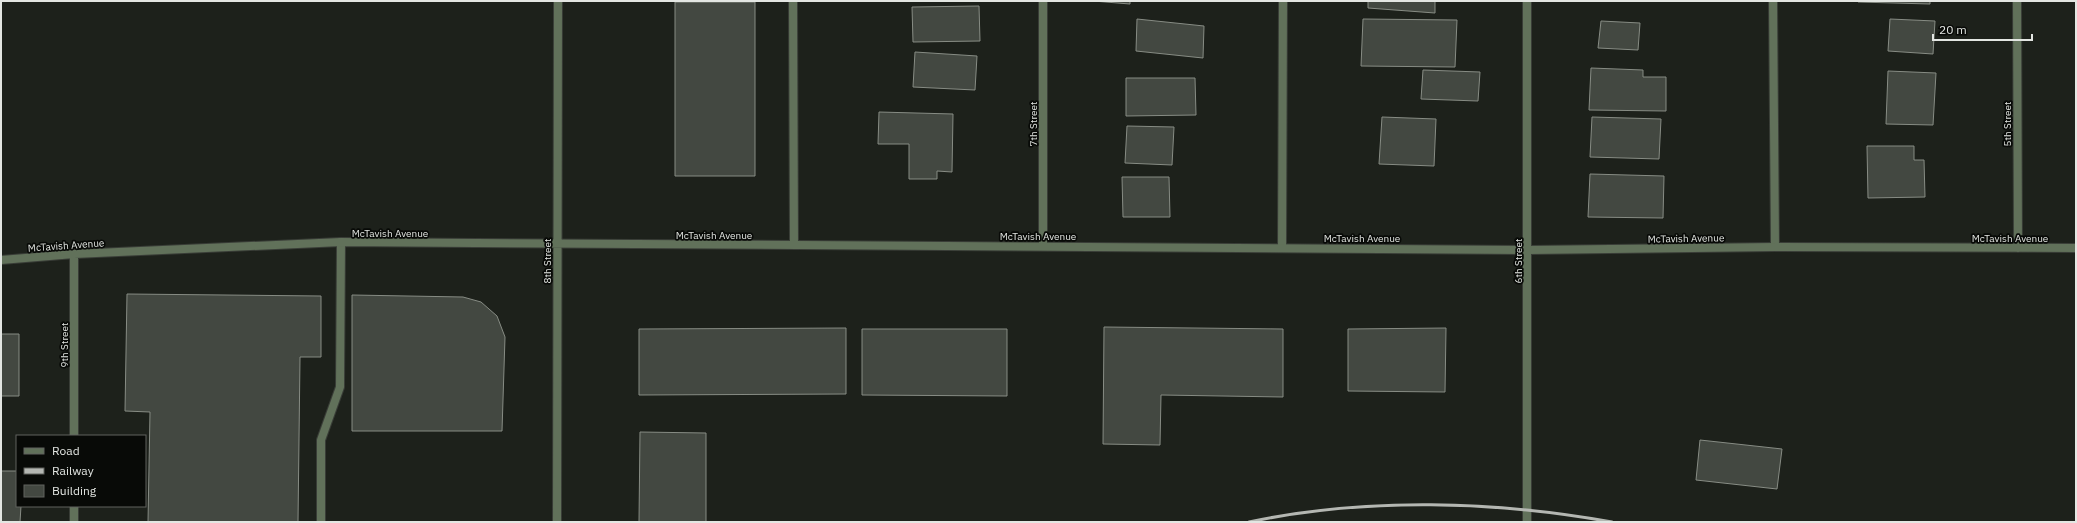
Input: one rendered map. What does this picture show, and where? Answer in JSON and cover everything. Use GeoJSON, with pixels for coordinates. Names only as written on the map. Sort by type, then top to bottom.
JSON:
{"type":"FeatureCollection","features":[{"type":"Feature","properties":{"kind":"street","name":"8th Street"},"geometry":{"type":"LineString","coordinates":[[557,522],[558,1]]}},
{"type":"Feature","properties":{"kind":"street"},"geometry":{"type":"LineString","coordinates":[[793,1],[794,245]]}},
{"type":"Feature","properties":{"kind":"street","name":"7th Street"},"geometry":{"type":"LineString","coordinates":[[1043,1],[1043,246]]}},
{"type":"Feature","properties":{"kind":"street"},"geometry":{"type":"LineString","coordinates":[[1282,248],[1284,1]]}},
{"type":"Feature","properties":{"kind":"street","name":"6th Street"},"geometry":{"type":"LineString","coordinates":[[1527,1],[1527,522]]}},
{"type":"Feature","properties":{"kind":"street"},"geometry":{"type":"LineString","coordinates":[[1773,1],[1775,247]]}},
{"type":"Feature","properties":{"kind":"street","name":"5th Street"},"geometry":{"type":"LineString","coordinates":[[2017,1],[2018,248]]}},
{"type":"Feature","properties":{"kind":"street","name":"McTavish Avenue"},"geometry":{"type":"LineString","coordinates":[[1,260],[74,254],[341,242],[1528,250],[1775,247],[2076,248]]}},
{"type":"Feature","properties":{"kind":"street"},"geometry":{"type":"LineString","coordinates":[[321,522],[321,440],[340,387],[341,242]]}},
{"type":"Feature","properties":{"kind":"street","name":"9th Street"},"geometry":{"type":"LineString","coordinates":[[74,254],[74,435]]}},
{"type":"Feature","properties":{"kind":"street"},"geometry":{"type":"LineString","coordinates":[[74,507],[74,522]]}},
{"type":"Feature","properties":{"kind":"building"},"geometry":{"type":"Polygon","coordinates":[[[1093,1],[1130,1],[1130,4],[1093,1]]]}},
{"type":"Feature","properties":{"kind":"building"},"geometry":{"type":"Polygon","coordinates":[[[1368,1],[1435,1],[1435,13],[1368,8],[1368,1]]]}},
{"type":"Feature","properties":{"kind":"building"},"geometry":{"type":"Polygon","coordinates":[[[1930,1],[1930,4],[1858,2],[1930,1]]]}},
{"type":"Feature","properties":{"kind":"building"},"geometry":{"type":"Polygon","coordinates":[[[675,2],[755,2],[755,176],[675,176],[675,2]]]}},
{"type":"Feature","properties":{"kind":"building"},"geometry":{"type":"Polygon","coordinates":[[[979,6],[980,41],[913,42],[912,7],[979,6]]]}},
{"type":"Feature","properties":{"kind":"building"},"geometry":{"type":"Polygon","coordinates":[[[1137,19],[1204,26],[1203,58],[1136,51],[1137,19]]]}},
{"type":"Feature","properties":{"kind":"building"},"geometry":{"type":"Polygon","coordinates":[[[1363,19],[1457,20],[1455,67],[1361,66],[1363,19]]]}},
{"type":"Feature","properties":{"kind":"building"},"geometry":{"type":"Polygon","coordinates":[[[1890,19],[1935,21],[1933,54],[1888,51],[1890,19]]]}},
{"type":"Feature","properties":{"kind":"building"},"geometry":{"type":"Polygon","coordinates":[[[1601,21],[1640,23],[1638,50],[1598,48],[1601,21]]]}},
{"type":"Feature","properties":{"kind":"building"},"geometry":{"type":"Polygon","coordinates":[[[915,52],[977,56],[975,90],[913,87],[915,52]]]}},
{"type":"Feature","properties":{"kind":"building"},"geometry":{"type":"Polygon","coordinates":[[[1591,68],[1643,70],[1643,77],[1666,77],[1666,111],[1589,110],[1591,68]]]}},
{"type":"Feature","properties":{"kind":"building"},"geometry":{"type":"Polygon","coordinates":[[[1423,70],[1480,72],[1478,101],[1421,99],[1423,70]]]}},
{"type":"Feature","properties":{"kind":"building"},"geometry":{"type":"Polygon","coordinates":[[[1888,71],[1936,73],[1933,125],[1886,124],[1888,71]]]}},
{"type":"Feature","properties":{"kind":"building"},"geometry":{"type":"Polygon","coordinates":[[[1126,78],[1195,78],[1196,115],[1126,116],[1126,78]]]}},
{"type":"Feature","properties":{"kind":"building"},"geometry":{"type":"Polygon","coordinates":[[[879,112],[953,114],[952,172],[937,171],[937,179],[909,179],[909,144],[878,144],[879,112]]]}},
{"type":"Feature","properties":{"kind":"building"},"geometry":{"type":"Polygon","coordinates":[[[1382,117],[1436,119],[1434,166],[1379,164],[1382,117]]]}},
{"type":"Feature","properties":{"kind":"building"},"geometry":{"type":"Polygon","coordinates":[[[1592,117],[1661,119],[1659,159],[1590,157],[1592,117]]]}},
{"type":"Feature","properties":{"kind":"building"},"geometry":{"type":"Polygon","coordinates":[[[1127,126],[1174,127],[1172,165],[1125,163],[1127,126]]]}},
{"type":"Feature","properties":{"kind":"building"},"geometry":{"type":"Polygon","coordinates":[[[1867,146],[1914,146],[1914,160],[1924,160],[1925,197],[1868,198],[1867,146]]]}},
{"type":"Feature","properties":{"kind":"building"},"geometry":{"type":"Polygon","coordinates":[[[1590,174],[1664,176],[1663,218],[1588,217],[1590,174]]]}},
{"type":"Feature","properties":{"kind":"building"},"geometry":{"type":"Polygon","coordinates":[[[1122,177],[1169,177],[1170,217],[1123,217],[1122,177]]]}},
{"type":"Feature","properties":{"kind":"building"},"geometry":{"type":"Polygon","coordinates":[[[127,294],[321,296],[321,357],[300,357],[298,522],[148,522],[150,412],[125,411],[127,294]]]}},
{"type":"Feature","properties":{"kind":"building"},"geometry":{"type":"Polygon","coordinates":[[[352,295],[463,297],[481,302],[497,316],[505,337],[502,431],[352,431],[352,295]]]}},
{"type":"Feature","properties":{"kind":"building"},"geometry":{"type":"Polygon","coordinates":[[[1104,327],[1283,329],[1283,397],[1161,395],[1160,445],[1103,444],[1104,327]]]}},
{"type":"Feature","properties":{"kind":"building"},"geometry":{"type":"Polygon","coordinates":[[[846,328],[846,394],[639,395],[639,329],[846,328]]]}},
{"type":"Feature","properties":{"kind":"building"},"geometry":{"type":"Polygon","coordinates":[[[1446,328],[1445,392],[1348,391],[1348,329],[1446,328]]]}},
{"type":"Feature","properties":{"kind":"building"},"geometry":{"type":"Polygon","coordinates":[[[862,329],[1007,329],[1007,396],[862,395],[862,329]]]}},
{"type":"Feature","properties":{"kind":"building"},"geometry":{"type":"Polygon","coordinates":[[[1,334],[19,334],[19,396],[1,396],[1,334]]]}},
{"type":"Feature","properties":{"kind":"building"},"geometry":{"type":"Polygon","coordinates":[[[640,432],[706,433],[706,522],[639,522],[640,432]]]}},
{"type":"Feature","properties":{"kind":"building"},"geometry":{"type":"Polygon","coordinates":[[[1700,440],[1782,449],[1777,489],[1696,480],[1700,440]]]}},
{"type":"Feature","properties":{"kind":"building"},"geometry":{"type":"Polygon","coordinates":[[[1,471],[16,471],[16,507],[21,507],[20,522],[1,522],[1,471]]]}},
{"type":"Feature","properties":{"kind":"railway"},"geometry":{"type":"LineString","coordinates":[[1249,522],[1339,508],[1385,505],[1477,506],[1568,515],[1612,522]]}}]}
